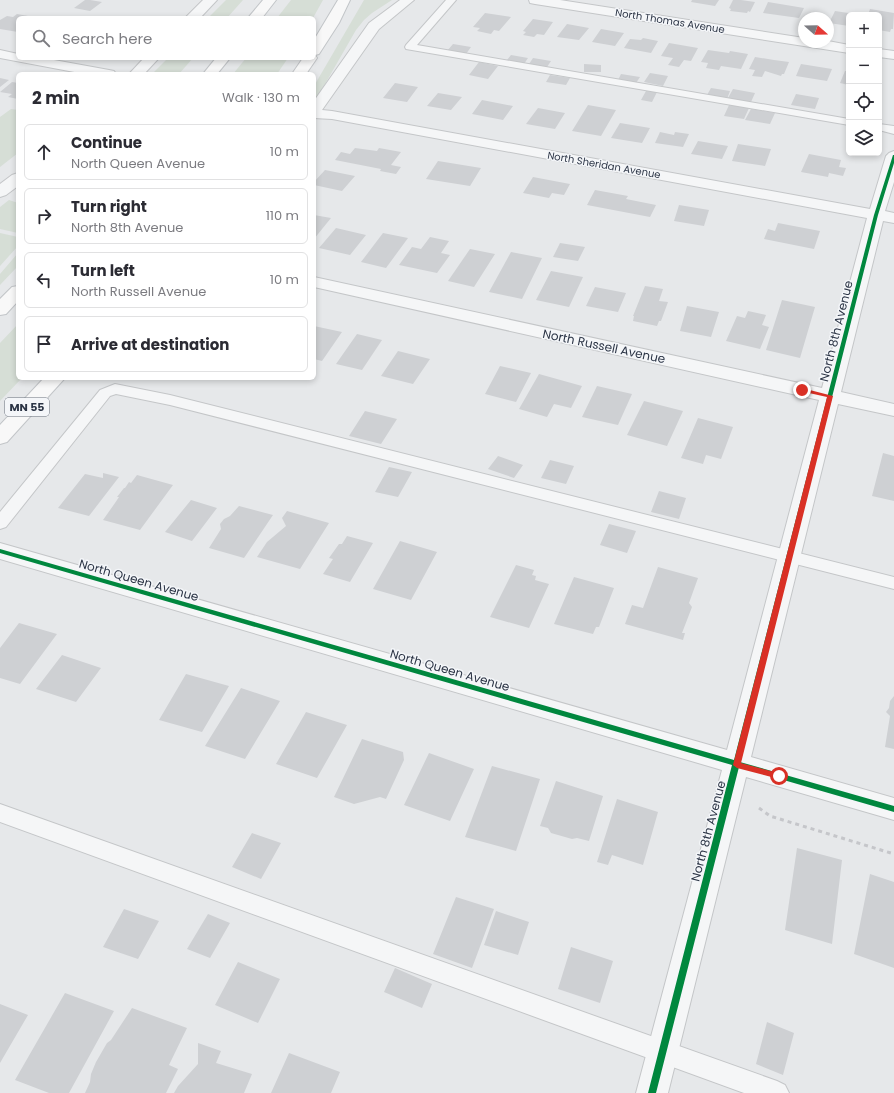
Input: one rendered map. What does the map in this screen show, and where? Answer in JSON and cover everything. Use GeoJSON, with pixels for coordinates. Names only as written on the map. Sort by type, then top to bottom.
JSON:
{"type":"FeatureCollection","features":[{"type":"Feature","properties":{"kind":"main road"},"geometry":{"type":"LineString","coordinates":[[257,16],[270,0]]}},
{"type":"Feature","properties":{"kind":"main road"},"geometry":{"type":"LineString","coordinates":[[316,48],[332,23],[344,0]]}},
{"type":"Feature","properties":{"kind":"main road"},"geometry":{"type":"LineString","coordinates":[[212,72],[221,60]]}},
{"type":"Feature","properties":{"kind":"main road"},"geometry":{"type":"LineString","coordinates":[[300,72],[309,60]]}},
{"type":"Feature","properties":{"kind":"main road"},"geometry":{"type":"LineString","coordinates":[[0,310],[16,294]]}},
{"type":"Feature","properties":{"kind":"main road","name":"MN 55"},"geometry":{"type":"LineString","coordinates":[[0,437],[53,380]]}},
{"type":"Feature","properties":{"kind":"street"},"geometry":{"type":"LineString","coordinates":[[194,16],[211,0]]}},
{"type":"Feature","properties":{"kind":"street"},"geometry":{"type":"LineString","coordinates":[[316,110],[374,26],[408,0]]}},
{"type":"Feature","properties":{"kind":"street","name":"North Thomas Avenue"},"geometry":{"type":"LineString","coordinates":[[535,0],[798,41]]}},
{"type":"Feature","properties":{"kind":"street","name":"North Thomas Avenue"},"geometry":{"type":"LineString","coordinates":[[834,46],[846,48]]}},
{"type":"Feature","properties":{"kind":"street"},"geometry":{"type":"LineString","coordinates":[[0,54],[16,57]]}},
{"type":"Feature","properties":{"kind":"street"},"geometry":{"type":"LineString","coordinates":[[882,54],[894,56]]}},
{"type":"Feature","properties":{"kind":"street"},"geometry":{"type":"LineString","coordinates":[[30,60],[98,72]]}},
{"type":"Feature","properties":{"kind":"street"},"geometry":{"type":"LineString","coordinates":[[138,72],[150,60]]}},
{"type":"Feature","properties":{"kind":"street","name":"North Sheridan Avenue"},"geometry":{"type":"LineString","coordinates":[[316,113],[894,218]]}},
{"type":"Feature","properties":{"kind":"street","name":"North 8th Avenue"},"geometry":{"type":"LineString","coordinates":[[652,1093],[737,765],[876,215],[894,156]]}},
{"type":"Feature","properties":{"kind":"street"},"geometry":{"type":"LineString","coordinates":[[0,192],[16,180]]}},
{"type":"Feature","properties":{"kind":"street","name":"North Russell Avenue"},"geometry":{"type":"LineString","coordinates":[[316,282],[894,410]]}},
{"type":"Feature","properties":{"kind":"street","name":"North Queen Avenue"},"geometry":{"type":"LineString","coordinates":[[0,551],[737,765],[894,809]]}},
{"type":"Feature","properties":{"kind":"lane"},"geometry":{"type":"LineString","coordinates":[[451,0],[410,47],[846,121]]}},
{"type":"Feature","properties":{"kind":"lane"},"geometry":{"type":"LineString","coordinates":[[882,128],[894,130]]}},
{"type":"Feature","properties":{"kind":"lane"},"geometry":{"type":"LineString","coordinates":[[0,523],[106,393],[115,389],[170,400],[894,583]]}},
{"type":"Feature","properties":{"kind":"lane"},"geometry":{"type":"LineString","coordinates":[[0,813],[777,1093]]}},
{"type":"Feature","properties":{"kind":"path"},"geometry":{"type":"LineString","coordinates":[[759,808],[770,816],[894,854]]}},
{"type":"Feature","properties":{"kind":"shaded area"},"geometry":{"type":"Polygon","coordinates":[[[226,0],[243,0],[229,16],[210,16],[226,0]]]}},
{"type":"Feature","properties":{"kind":"shaded area"},"geometry":{"type":"Polygon","coordinates":[[[291,0],[323,0],[314,16],[279,16],[291,0]]]}},
{"type":"Feature","properties":{"kind":"shaded area"},"geometry":{"type":"Polygon","coordinates":[[[364,0],[392,0],[372,13],[356,30],[316,98],[316,83],[364,0]]]}},
{"type":"Feature","properties":{"kind":"shaded area"},"geometry":{"type":"Polygon","coordinates":[[[166,60],[191,60],[181,72],[154,72],[166,60]]]}},
{"type":"Feature","properties":{"kind":"shaded area"},"geometry":{"type":"Polygon","coordinates":[[[244,60],[287,60],[278,72],[235,72],[244,60]]]}},
{"type":"Feature","properties":{"kind":"shaded area"},"geometry":{"type":"Polygon","coordinates":[[[11,109],[16,110],[16,155],[0,167],[0,117],[11,109]]]}},
{"type":"Feature","properties":{"kind":"shaded area"},"geometry":{"type":"Polygon","coordinates":[[[9,200],[16,202],[16,233],[0,229],[0,207],[9,200]]]}},
{"type":"Feature","properties":{"kind":"shaded area"},"geometry":{"type":"Polygon","coordinates":[[[0,233],[16,237],[16,248],[0,266],[0,233]]]}},
{"type":"Feature","properties":{"kind":"shaded area"},"geometry":{"type":"Polygon","coordinates":[[[16,255],[16,268],[0,285],[0,274],[16,255]]]}},
{"type":"Feature","properties":{"kind":"shaded area"},"geometry":{"type":"Polygon","coordinates":[[[16,326],[16,380],[20,380],[0,401],[0,343],[16,326]]]}},
{"type":"Feature","properties":{"kind":"building"},"geometry":{"type":"Polygon","coordinates":[[[85,0],[102,2],[90,11],[74,8],[85,0]]]}},
{"type":"Feature","properties":{"kind":"building"},"geometry":{"type":"Polygon","coordinates":[[[692,0],[719,0],[715,6],[691,2],[692,0]]]}},
{"type":"Feature","properties":{"kind":"building"},"geometry":{"type":"Polygon","coordinates":[[[733,0],[755,2],[750,12],[748,11],[747,13],[730,11],[731,9],[729,8],[733,0]]]}},
{"type":"Feature","properties":{"kind":"building"},"geometry":{"type":"Polygon","coordinates":[[[768,2],[804,8],[802,12],[798,12],[798,18],[763,13],[768,2]]]}},
{"type":"Feature","properties":{"kind":"building"},"geometry":{"type":"Polygon","coordinates":[[[870,9],[894,13],[893,29],[891,29],[890,32],[882,31],[882,12],[869,12],[870,9]]]}},
{"type":"Feature","properties":{"kind":"building"},"geometry":{"type":"Polygon","coordinates":[[[835,11],[846,13],[846,26],[834,24],[835,11]]]}},
{"type":"Feature","properties":{"kind":"building"},"geometry":{"type":"Polygon","coordinates":[[[485,13],[511,17],[499,31],[494,30],[491,34],[477,31],[480,28],[473,27],[485,13]]]}},
{"type":"Feature","properties":{"kind":"building"},"geometry":{"type":"Polygon","coordinates":[[[17,14],[28,16],[16,16],[16,32],[0,29],[0,20],[7,16],[13,17],[17,14]]]}},
{"type":"Feature","properties":{"kind":"building"},"geometry":{"type":"Polygon","coordinates":[[[533,19],[553,22],[544,35],[537,34],[534,37],[523,35],[526,32],[523,31],[533,19]]]}},
{"type":"Feature","properties":{"kind":"building"},"geometry":{"type":"Polygon","coordinates":[[[567,24],[589,28],[579,40],[557,37],[567,24]]]}},
{"type":"Feature","properties":{"kind":"building"},"geometry":{"type":"Polygon","coordinates":[[[601,29],[624,33],[615,46],[592,42],[601,29]]]}},
{"type":"Feature","properties":{"kind":"building"},"geometry":{"type":"Polygon","coordinates":[[[643,38],[658,41],[651,53],[624,48],[630,39],[641,40],[643,38]]]}},
{"type":"Feature","properties":{"kind":"building"},"geometry":{"type":"Polygon","coordinates":[[[669,43],[698,48],[691,61],[684,60],[679,67],[668,65],[673,58],[661,56],[669,43]]]}},
{"type":"Feature","properties":{"kind":"building"},"geometry":{"type":"Polygon","coordinates":[[[453,44],[471,47],[466,54],[447,51],[453,44]]]}},
{"type":"Feature","properties":{"kind":"building"},"geometry":{"type":"Polygon","coordinates":[[[708,50],[748,54],[741,69],[721,66],[719,70],[706,68],[708,63],[701,62],[708,50]]]}},
{"type":"Feature","properties":{"kind":"building"},"geometry":{"type":"Polygon","coordinates":[[[511,55],[528,58],[524,64],[507,60],[511,55]]]}},
{"type":"Feature","properties":{"kind":"building"},"geometry":{"type":"Polygon","coordinates":[[[755,57],[789,62],[784,74],[781,76],[765,71],[762,77],[752,76],[755,70],[749,69],[755,57]]]}},
{"type":"Feature","properties":{"kind":"building"},"geometry":{"type":"Polygon","coordinates":[[[533,58],[551,61],[547,67],[529,64],[533,58]]]}},
{"type":"Feature","properties":{"kind":"building"},"geometry":{"type":"Polygon","coordinates":[[[479,62],[498,66],[488,79],[469,75],[479,62]]]}},
{"type":"Feature","properties":{"kind":"building"},"geometry":{"type":"Polygon","coordinates":[[[584,64],[601,65],[601,72],[584,72],[584,64]]]}},
{"type":"Feature","properties":{"kind":"building"},"geometry":{"type":"Polygon","coordinates":[[[801,64],[832,69],[827,81],[796,76],[801,64]]]}},
{"type":"Feature","properties":{"kind":"building"},"geometry":{"type":"Polygon","coordinates":[[[845,71],[846,71],[846,84],[840,83],[845,71]]]}},
{"type":"Feature","properties":{"kind":"building"},"geometry":{"type":"Polygon","coordinates":[[[650,73],[668,76],[663,86],[644,82],[650,73]]]}},
{"type":"Feature","properties":{"kind":"building"},"geometry":{"type":"Polygon","coordinates":[[[621,74],[640,77],[636,83],[618,80],[621,74]]]}},
{"type":"Feature","properties":{"kind":"building"},"geometry":{"type":"Polygon","coordinates":[[[550,75],[570,78],[566,85],[546,82],[550,75]]]}},
{"type":"Feature","properties":{"kind":"building"},"geometry":{"type":"Polygon","coordinates":[[[0,78],[9,80],[0,87],[0,78]]]}},
{"type":"Feature","properties":{"kind":"building"},"geometry":{"type":"Polygon","coordinates":[[[12,82],[16,83],[16,99],[8,97],[12,94],[0,92],[12,82]]]}},
{"type":"Feature","properties":{"kind":"building"},"geometry":{"type":"Polygon","coordinates":[[[395,83],[418,87],[407,102],[383,98],[395,83]]]}},
{"type":"Feature","properties":{"kind":"building"},"geometry":{"type":"Polygon","coordinates":[[[711,88],[730,91],[727,99],[707,95],[711,88]]]}},
{"type":"Feature","properties":{"kind":"building"},"geometry":{"type":"Polygon","coordinates":[[[733,89],[755,93],[751,102],[728,98],[733,89]]]}},
{"type":"Feature","properties":{"kind":"building"},"geometry":{"type":"Polygon","coordinates":[[[646,91],[657,92],[652,102],[641,100],[646,91]]]}},
{"type":"Feature","properties":{"kind":"building"},"geometry":{"type":"Polygon","coordinates":[[[438,93],[462,97],[451,110],[427,106],[438,93]]]}},
{"type":"Feature","properties":{"kind":"building"},"geometry":{"type":"Polygon","coordinates":[[[796,94],[819,98],[815,109],[791,105],[796,94]]]}},
{"type":"Feature","properties":{"kind":"building"},"geometry":{"type":"Polygon","coordinates":[[[482,100],[513,106],[503,120],[472,114],[482,100]]]}},
{"type":"Feature","properties":{"kind":"building"},"geometry":{"type":"Polygon","coordinates":[[[588,105],[616,110],[601,136],[572,131],[588,105]]]}},
{"type":"Feature","properties":{"kind":"building"},"geometry":{"type":"Polygon","coordinates":[[[729,105],[749,108],[744,119],[724,116],[729,105]]]}},
{"type":"Feature","properties":{"kind":"building"},"geometry":{"type":"Polygon","coordinates":[[[538,108],[565,113],[555,129],[526,124],[538,108]]]}},
{"type":"Feature","properties":{"kind":"building"},"geometry":{"type":"Polygon","coordinates":[[[751,109],[775,113],[770,124],[745,120],[751,109]]]}},
{"type":"Feature","properties":{"kind":"building"},"geometry":{"type":"Polygon","coordinates":[[[620,123],[650,128],[642,143],[611,138],[620,123]]]}},
{"type":"Feature","properties":{"kind":"building"},"geometry":{"type":"Polygon","coordinates":[[[660,132],[674,135],[675,132],[689,134],[683,147],[655,143],[660,132]]]}},
{"type":"Feature","properties":{"kind":"building"},"geometry":{"type":"Polygon","coordinates":[[[698,141],[728,146],[722,159],[691,154],[698,141]]]}},
{"type":"Feature","properties":{"kind":"building"},"geometry":{"type":"Polygon","coordinates":[[[738,144],[771,149],[765,166],[732,161],[738,144]]]}},
{"type":"Feature","properties":{"kind":"building"},"geometry":{"type":"Polygon","coordinates":[[[355,148],[377,151],[379,148],[401,152],[391,165],[401,167],[396,174],[380,171],[381,169],[335,160],[341,152],[350,154],[355,148]]]}},
{"type":"Feature","properties":{"kind":"building"},"geometry":{"type":"Polygon","coordinates":[[[809,154],[841,160],[839,167],[846,168],[843,176],[829,173],[828,177],[801,172],[809,154]]]}},
{"type":"Feature","properties":{"kind":"building"},"geometry":{"type":"Polygon","coordinates":[[[438,161],[481,168],[470,186],[426,179],[438,161]]]}},
{"type":"Feature","properties":{"kind":"building"},"geometry":{"type":"Polygon","coordinates":[[[325,170],[355,176],[342,191],[316,185],[316,180],[325,170]]]}},
{"type":"Feature","properties":{"kind":"building"},"geometry":{"type":"Polygon","coordinates":[[[533,177],[570,184],[564,195],[552,193],[549,198],[523,193],[533,177]]]}},
{"type":"Feature","properties":{"kind":"building"},"geometry":{"type":"Polygon","coordinates":[[[595,190],[628,196],[626,199],[656,205],[650,217],[587,205],[595,190]]]}},
{"type":"Feature","properties":{"kind":"building"},"geometry":{"type":"Polygon","coordinates":[[[679,205],[709,210],[704,226],[674,221],[679,205]]]}},
{"type":"Feature","properties":{"kind":"building"},"geometry":{"type":"Polygon","coordinates":[[[316,215],[331,218],[316,237],[316,215]]]}},
{"type":"Feature","properties":{"kind":"building"},"geometry":{"type":"Polygon","coordinates":[[[778,223],[820,231],[814,249],[764,239],[768,229],[775,231],[778,223]]]}},
{"type":"Feature","properties":{"kind":"building"},"geometry":{"type":"Polygon","coordinates":[[[336,228],[366,235],[350,255],[319,248],[336,228]]]}},
{"type":"Feature","properties":{"kind":"building"},"geometry":{"type":"Polygon","coordinates":[[[383,233],[408,238],[386,268],[361,262],[383,233]]]}},
{"type":"Feature","properties":{"kind":"building"},"geometry":{"type":"Polygon","coordinates":[[[430,237],[449,241],[441,253],[450,255],[437,273],[399,265],[412,247],[421,249],[430,237]]]}},
{"type":"Feature","properties":{"kind":"building"},"geometry":{"type":"Polygon","coordinates":[[[560,243],[585,247],[578,261],[553,257],[560,243]]]}},
{"type":"Feature","properties":{"kind":"building"},"geometry":{"type":"Polygon","coordinates":[[[470,249],[495,254],[474,287],[448,281],[470,249]]]}},
{"type":"Feature","properties":{"kind":"building"},"geometry":{"type":"Polygon","coordinates":[[[511,252],[542,258],[522,299],[489,292],[511,252]]]}},
{"type":"Feature","properties":{"kind":"building"},"geometry":{"type":"Polygon","coordinates":[[[551,271],[583,277],[569,307],[536,300],[551,271]]]}},
{"type":"Feature","properties":{"kind":"building"},"geometry":{"type":"Polygon","coordinates":[[[645,286],[663,289],[659,301],[668,302],[661,321],[659,321],[657,326],[633,321],[633,316],[645,286]]]}},
{"type":"Feature","properties":{"kind":"building"},"geometry":{"type":"Polygon","coordinates":[[[595,287],[626,293],[618,312],[586,306],[595,287]]]}},
{"type":"Feature","properties":{"kind":"building"},"geometry":{"type":"Polygon","coordinates":[[[782,300],[815,307],[800,358],[766,350],[782,300]]]}},
{"type":"Feature","properties":{"kind":"building"},"geometry":{"type":"Polygon","coordinates":[[[687,306],[719,312],[711,337],[680,331],[687,306]]]}},
{"type":"Feature","properties":{"kind":"building"},"geometry":{"type":"Polygon","coordinates":[[[748,311],[766,315],[762,325],[769,327],[760,349],[726,341],[737,316],[745,318],[748,311]]]}},
{"type":"Feature","properties":{"kind":"building"},"geometry":{"type":"Polygon","coordinates":[[[316,326],[342,332],[322,361],[316,360],[316,326]]]}},
{"type":"Feature","properties":{"kind":"building"},"geometry":{"type":"Polygon","coordinates":[[[357,334],[382,340],[362,370],[336,364],[357,334]]]}},
{"type":"Feature","properties":{"kind":"building"},"geometry":{"type":"Polygon","coordinates":[[[398,351],[430,359],[413,384],[381,376],[398,351]]]}},
{"type":"Feature","properties":{"kind":"building"},"geometry":{"type":"Polygon","coordinates":[[[500,366],[531,373],[516,402],[485,394],[500,366]]]}},
{"type":"Feature","properties":{"kind":"building"},"geometry":{"type":"Polygon","coordinates":[[[539,374],[582,386],[571,408],[554,404],[547,417],[519,409],[539,374]]]}},
{"type":"Feature","properties":{"kind":"building"},"geometry":{"type":"Polygon","coordinates":[[[597,386],[632,394],[618,425],[582,417],[597,386]]]}},
{"type":"Feature","properties":{"kind":"building"},"geometry":{"type":"Polygon","coordinates":[[[644,401],[683,411],[667,446],[627,435],[644,401]]]}},
{"type":"Feature","properties":{"kind":"building"},"geometry":{"type":"Polygon","coordinates":[[[365,411],[397,419],[381,444],[349,436],[365,411]]]}},
{"type":"Feature","properties":{"kind":"building"},"geometry":{"type":"Polygon","coordinates":[[[698,418],[733,427],[721,459],[706,455],[703,464],[681,458],[698,418]]]}},
{"type":"Feature","properties":{"kind":"building"},"geometry":{"type":"Polygon","coordinates":[[[883,453],[894,456],[894,501],[872,496],[883,453]]]}},
{"type":"Feature","properties":{"kind":"building"},"geometry":{"type":"Polygon","coordinates":[[[498,456],[523,465],[514,478],[488,469],[498,456]]]}},
{"type":"Feature","properties":{"kind":"building"},"geometry":{"type":"Polygon","coordinates":[[[550,460],[574,466],[566,484],[541,478],[550,460]]]}},
{"type":"Feature","properties":{"kind":"building"},"geometry":{"type":"Polygon","coordinates":[[[389,467],[412,472],[398,497],[375,492],[389,467]]]}},
{"type":"Feature","properties":{"kind":"building"},"geometry":{"type":"Polygon","coordinates":[[[103,473],[119,477],[89,516],[58,508],[85,474],[103,478],[103,473]]]}},
{"type":"Feature","properties":{"kind":"building"},"geometry":{"type":"Polygon","coordinates":[[[137,475],[173,485],[140,530],[103,520],[119,497],[117,497],[129,482],[131,483],[137,475]]]}},
{"type":"Feature","properties":{"kind":"building"},"geometry":{"type":"Polygon","coordinates":[[[659,491],[686,498],[679,519],[651,512],[659,491]]]}},
{"type":"Feature","properties":{"kind":"building"},"geometry":{"type":"Polygon","coordinates":[[[191,500],[217,508],[192,541],[165,532],[191,500]]]}},
{"type":"Feature","properties":{"kind":"building"},"geometry":{"type":"Polygon","coordinates":[[[239,506],[273,515],[244,558],[209,548],[221,529],[220,524],[239,506]]]}},
{"type":"Feature","properties":{"kind":"building"},"geometry":{"type":"Polygon","coordinates":[[[287,511],[329,523],[300,569],[257,557],[267,542],[286,526],[282,518],[287,511]]]}},
{"type":"Feature","properties":{"kind":"building"},"geometry":{"type":"Polygon","coordinates":[[[609,524],[636,531],[627,553],[600,545],[609,524]]]}},
{"type":"Feature","properties":{"kind":"building"},"geometry":{"type":"Polygon","coordinates":[[[347,536],[373,543],[350,582],[323,574],[333,559],[329,558],[347,536]]]}},
{"type":"Feature","properties":{"kind":"building"},"geometry":{"type":"Polygon","coordinates":[[[400,541],[437,552],[411,600],[373,589],[400,541]]]}},
{"type":"Feature","properties":{"kind":"building"},"geometry":{"type":"Polygon","coordinates":[[[516,565],[534,570],[532,575],[536,576],[535,580],[549,584],[529,628],[490,617],[516,565]]]}},
{"type":"Feature","properties":{"kind":"building"},"geometry":{"type":"Polygon","coordinates":[[[658,567],[698,578],[689,603],[692,607],[682,633],[685,633],[683,640],[625,624],[632,605],[643,608],[658,567]]]}},
{"type":"Feature","properties":{"kind":"building"},"geometry":{"type":"Polygon","coordinates":[[[574,577],[614,588],[599,627],[596,627],[593,634],[554,624],[574,577]]]}},
{"type":"Feature","properties":{"kind":"building"},"geometry":{"type":"Polygon","coordinates":[[[19,623],[57,634],[20,684],[0,678],[0,648],[19,623]]]}},
{"type":"Feature","properties":{"kind":"building"},"geometry":{"type":"Polygon","coordinates":[[[62,655],[101,668],[76,702],[36,689],[62,655]]]}},
{"type":"Feature","properties":{"kind":"building"},"geometry":{"type":"Polygon","coordinates":[[[186,674],[229,686],[202,732],[159,720],[186,674]]]}},
{"type":"Feature","properties":{"kind":"building"},"geometry":{"type":"Polygon","coordinates":[[[241,688],[280,701],[245,759],[205,746],[241,688]]]}},
{"type":"Feature","properties":{"kind":"building"},"geometry":{"type":"Polygon","coordinates":[[[894,696],[894,749],[885,747],[890,716],[886,712],[889,708],[890,701],[894,696]]]}},
{"type":"Feature","properties":{"kind":"building"},"geometry":{"type":"Polygon","coordinates":[[[306,712],[347,725],[317,778],[276,764],[306,712]]]}},
{"type":"Feature","properties":{"kind":"building"},"geometry":{"type":"Polygon","coordinates":[[[362,739],[403,752],[404,760],[386,799],[380,797],[354,804],[334,797],[362,739]]]}},
{"type":"Feature","properties":{"kind":"building"},"geometry":{"type":"Polygon","coordinates":[[[429,753],[474,769],[450,821],[404,805],[429,753]]]}},
{"type":"Feature","properties":{"kind":"building"},"geometry":{"type":"Polygon","coordinates":[[[492,766],[540,779],[516,851],[465,837],[492,766]]]}},
{"type":"Feature","properties":{"kind":"building"},"geometry":{"type":"Polygon","coordinates":[[[556,781],[603,796],[589,841],[577,838],[572,839],[551,833],[548,828],[540,826],[556,781]]]}},
{"type":"Feature","properties":{"kind":"building"},"geometry":{"type":"Polygon","coordinates":[[[617,799],[658,812],[643,865],[612,855],[608,865],[597,862],[617,799]]]}},
{"type":"Feature","properties":{"kind":"building"},"geometry":{"type":"Polygon","coordinates":[[[252,833],[281,843],[261,879],[232,867],[252,833]]]}},
{"type":"Feature","properties":{"kind":"building"},"geometry":{"type":"Polygon","coordinates":[[[797,848],[842,860],[832,944],[785,930],[797,848]]]}},
{"type":"Feature","properties":{"kind":"building"},"geometry":{"type":"Polygon","coordinates":[[[870,874],[894,882],[894,968],[854,954],[870,874]]]}},
{"type":"Feature","properties":{"kind":"building"},"geometry":{"type":"Polygon","coordinates":[[[456,897],[494,909],[472,968],[433,954],[456,897]]]}},
{"type":"Feature","properties":{"kind":"building"},"geometry":{"type":"Polygon","coordinates":[[[124,909],[159,921],[138,959],[103,947],[124,909]]]}},
{"type":"Feature","properties":{"kind":"building"},"geometry":{"type":"Polygon","coordinates":[[[496,911],[529,922],[518,955],[484,945],[496,911]]]}},
{"type":"Feature","properties":{"kind":"building"},"geometry":{"type":"Polygon","coordinates":[[[208,914],[230,923],[210,958],[187,949],[208,914]]]}},
{"type":"Feature","properties":{"kind":"building"},"geometry":{"type":"Polygon","coordinates":[[[571,947],[613,961],[600,1003],[558,989],[571,947]]]}},
{"type":"Feature","properties":{"kind":"building"},"geometry":{"type":"Polygon","coordinates":[[[238,962],[280,979],[258,1023],[215,1005],[238,962]]]}},
{"type":"Feature","properties":{"kind":"building"},"geometry":{"type":"Polygon","coordinates":[[[395,968],[432,984],[422,1008],[384,992],[395,968]]]}},
{"type":"Feature","properties":{"kind":"building"},"geometry":{"type":"Polygon","coordinates":[[[65,993],[114,1011],[69,1093],[49,1093],[15,1080],[65,993]]]}},
{"type":"Feature","properties":{"kind":"building"},"geometry":{"type":"Polygon","coordinates":[[[0,1004],[28,1015],[0,1063],[0,1004]]]}},
{"type":"Feature","properties":{"kind":"building"},"geometry":{"type":"Polygon","coordinates":[[[132,1008],[187,1028],[169,1065],[178,1069],[166,1093],[85,1093],[96,1062],[107,1043],[111,1040],[132,1008]]]}},
{"type":"Feature","properties":{"kind":"building"},"geometry":{"type":"Polygon","coordinates":[[[767,1022],[794,1033],[783,1075],[756,1064],[767,1022]]]}},
{"type":"Feature","properties":{"kind":"building"},"geometry":{"type":"Polygon","coordinates":[[[198,1043],[221,1051],[216,1063],[252,1074],[244,1093],[174,1093],[178,1086],[198,1064],[198,1043]]]}},
{"type":"Feature","properties":{"kind":"building"},"geometry":{"type":"Polygon","coordinates":[[[289,1053],[340,1072],[331,1093],[271,1093],[289,1053]]]}},
{"type":"Feature","properties":{"kind":"cycle path"},"geometry":{"type":"LineString","coordinates":[[652,1093],[876,215],[894,156]]}},
{"type":"Feature","properties":{"kind":"cycle path"},"geometry":{"type":"LineString","coordinates":[[0,551],[894,809]]}},
{"type":"Feature","properties":{"kind":"route"},"geometry":{"type":"LineString","coordinates":[[779,776],[737,765],[830,396],[802,390]]}}]}
